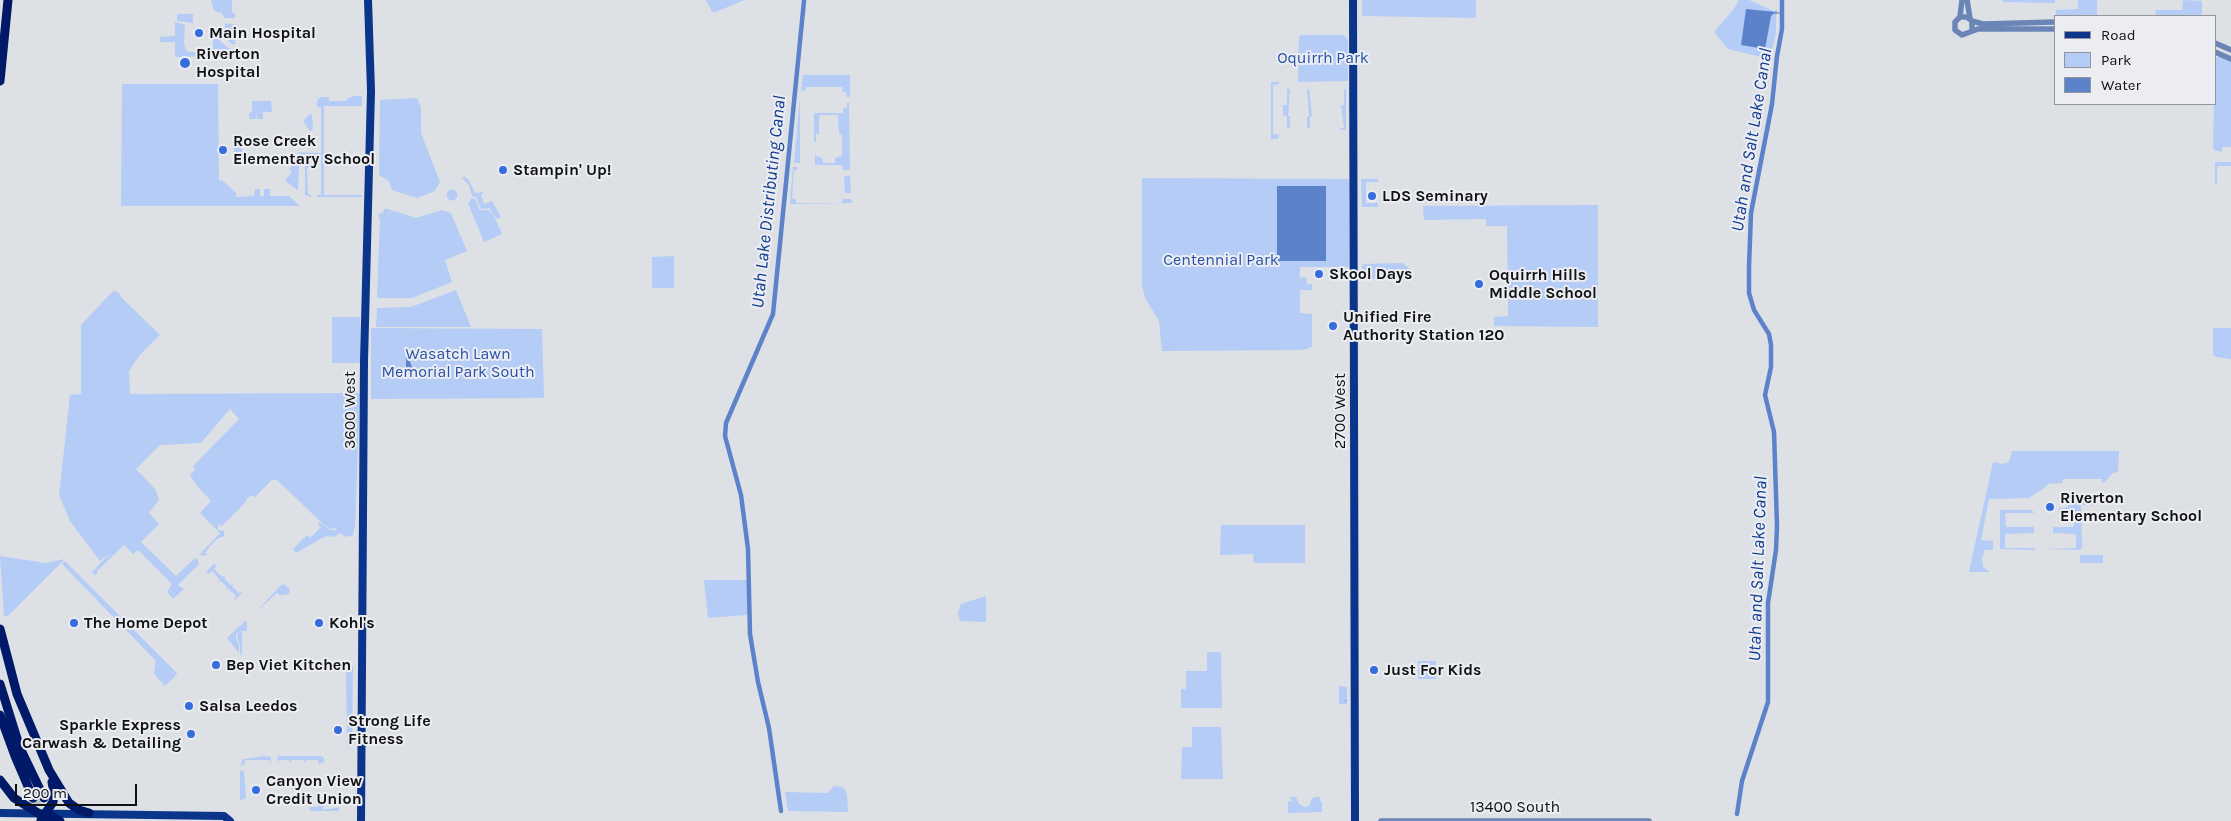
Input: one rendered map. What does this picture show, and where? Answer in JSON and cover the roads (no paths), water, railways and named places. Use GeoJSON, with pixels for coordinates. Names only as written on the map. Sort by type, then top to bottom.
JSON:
{"type":"FeatureCollection","features":[{"type":"Feature","properties":{"kind":"highway"},"geometry":{"type":"LineString","coordinates":[[0,81],[8,0]]}},
{"type":"Feature","properties":{"kind":"highway"},"geometry":{"type":"LineString","coordinates":[[0,629],[17,694],[49,770],[69,803],[79,810],[90,813]]}},
{"type":"Feature","properties":{"kind":"highway"},"geometry":{"type":"LineString","coordinates":[[0,684],[17,742],[44,798]]}},
{"type":"Feature","properties":{"kind":"highway"},"geometry":{"type":"LineString","coordinates":[[0,715],[14,756],[33,798]]}},
{"type":"Feature","properties":{"kind":"highway"},"geometry":{"type":"LineString","coordinates":[[45,817],[52,805],[54,796],[49,770]]}},
{"type":"Feature","properties":{"kind":"highway"},"geometry":{"type":"LineString","coordinates":[[0,780],[10,794],[45,817],[60,821]]}},
{"type":"Feature","properties":{"kind":"main road","name":"3600 West"},"geometry":{"type":"LineString","coordinates":[[361,821],[364,361],[369,232],[371,91],[368,0]]}},
{"type":"Feature","properties":{"kind":"main road","name":"2700 West"},"geometry":{"type":"LineString","coordinates":[[1353,0],[1355,821]]}},
{"type":"Feature","properties":{"kind":"main road"},"geometry":{"type":"LineString","coordinates":[[0,813],[45,817],[90,813],[224,816],[230,821]]}},
{"type":"Feature","properties":{"kind":"street"},"geometry":{"type":"LineString","coordinates":[[1962,0],[1960,17],[1954,25],[1958,33],[1965,35],[1972,30],[1981,28],[2054,28]]}},
{"type":"Feature","properties":{"kind":"street"},"geometry":{"type":"LineString","coordinates":[[1967,0],[1972,30]]}},
{"type":"Feature","properties":{"kind":"street"},"geometry":{"type":"LineString","coordinates":[[1960,17],[1983,24],[2054,22]]}},
{"type":"Feature","properties":{"kind":"street"},"geometry":{"type":"LineString","coordinates":[[2216,43],[2231,50]]}},
{"type":"Feature","properties":{"kind":"street"},"geometry":{"type":"LineString","coordinates":[[2216,52],[2231,59]]}},
{"type":"Feature","properties":{"kind":"street","name":"13400 South"},"geometry":{"type":"LineString","coordinates":[[1381,821],[1649,821]]}},
{"type":"Feature","properties":{"kind":"water"},"geometry":{"type":"Polygon","coordinates":[[[1746,9],[1776,12],[1771,16],[1765,49],[1741,45],[1746,9]]]}},
{"type":"Feature","properties":{"kind":"water"},"geometry":{"type":"Polygon","coordinates":[[[1277,186],[1326,186],[1326,261],[1277,261],[1277,186]]]}},
{"type":"Feature","properties":{"kind":"water"},"geometry":{"type":"Polygon","coordinates":[[[413,349],[412,355],[408,356],[414,373],[410,376],[406,372],[406,359],[408,354],[412,352],[413,349]]]}},
{"type":"Feature","properties":{"kind":"waterway","name":"Utah and Salt Lake Canal"},"geometry":{"type":"LineString","coordinates":[[1737,814],[1742,781],[1768,702],[1768,603],[1776,550],[1777,526],[1774,432],[1765,395],[1771,367],[1771,345],[1769,334],[1754,310],[1749,293],[1749,266],[1751,213],[1772,104],[1782,29],[1782,0]]}},
{"type":"Feature","properties":{"kind":"waterway","name":"Utah Lake Distributing Canal"},"geometry":{"type":"LineString","coordinates":[[781,811],[769,728],[758,682],[750,634],[748,549],[741,495],[725,436],[726,423],[773,314],[804,1]]}},
{"type":"Feature","properties":{"kind":"waterway","name":"Utah and Salt Lake Canal"},"geometry":{"type":"LineString","coordinates":[[1776,13],[1782,13]]}},
{"type":"Feature","properties":{"kind":"tunnel"},"geometry":{"type":"LineString","coordinates":[[33,798],[44,818]]}},
{"type":"Feature","properties":{"kind":"place","name":"Main Hospital"},"geometry":{"type":"Point","coordinates":[199,33]}},
{"type":"Feature","properties":{"kind":"place","name":"Riverton Hospital"},"geometry":{"type":"Point","coordinates":[185,63]}},
{"type":"Feature","properties":{"kind":"place","name":"Rose Creek Elementary School"},"geometry":{"type":"Point","coordinates":[223,150]}},
{"type":"Feature","properties":{"kind":"place","name":"Stampin' Up!"},"geometry":{"type":"Point","coordinates":[503,170]}},
{"type":"Feature","properties":{"kind":"place","name":"LDS Seminary"},"geometry":{"type":"Point","coordinates":[1372,196]}},
{"type":"Feature","properties":{"kind":"place","name":"Skool Days"},"geometry":{"type":"Point","coordinates":[1319,274]}},
{"type":"Feature","properties":{"kind":"place","name":"Oquirrh Hills Middle School"},"geometry":{"type":"Point","coordinates":[1479,284]}},
{"type":"Feature","properties":{"kind":"place","name":"Unified Fire Authority Station 120"},"geometry":{"type":"Point","coordinates":[1333,326]}},
{"type":"Feature","properties":{"kind":"place","name":"Riverton Elementary School"},"geometry":{"type":"Point","coordinates":[2050,507]}},
{"type":"Feature","properties":{"kind":"place","name":"The Home Depot"},"geometry":{"type":"Point","coordinates":[74,623]}},
{"type":"Feature","properties":{"kind":"place","name":"Kohl's"},"geometry":{"type":"Point","coordinates":[319,623]}},
{"type":"Feature","properties":{"kind":"place","name":"Bep Viet Kitchen"},"geometry":{"type":"Point","coordinates":[216,665]}},
{"type":"Feature","properties":{"kind":"place","name":"Just For Kids"},"geometry":{"type":"Point","coordinates":[1374,670]}},
{"type":"Feature","properties":{"kind":"place","name":"Salsa Leedos"},"geometry":{"type":"Point","coordinates":[189,706]}},
{"type":"Feature","properties":{"kind":"place","name":"Strong Life Fitness"},"geometry":{"type":"Point","coordinates":[338,730]}},
{"type":"Feature","properties":{"kind":"place","name":"Sparkle Express Carwash & Detailing"},"geometry":{"type":"Point","coordinates":[191,734]}},
{"type":"Feature","properties":{"kind":"place","name":"Canyon View Credit Union"},"geometry":{"type":"Point","coordinates":[256,790]}},
{"type":"Feature","properties":{"kind":"park label","name":"Oquirrh Park"},"geometry":{"type":"Point","coordinates":[1323,58]}},
{"type":"Feature","properties":{"kind":"park label","name":"Centennial Park"},"geometry":{"type":"Point","coordinates":[1221,260]}},
{"type":"Feature","properties":{"kind":"park label","name":"Wasatch Lawn Memorial Park South"},"geometry":{"type":"Point","coordinates":[458,363]}}]}
